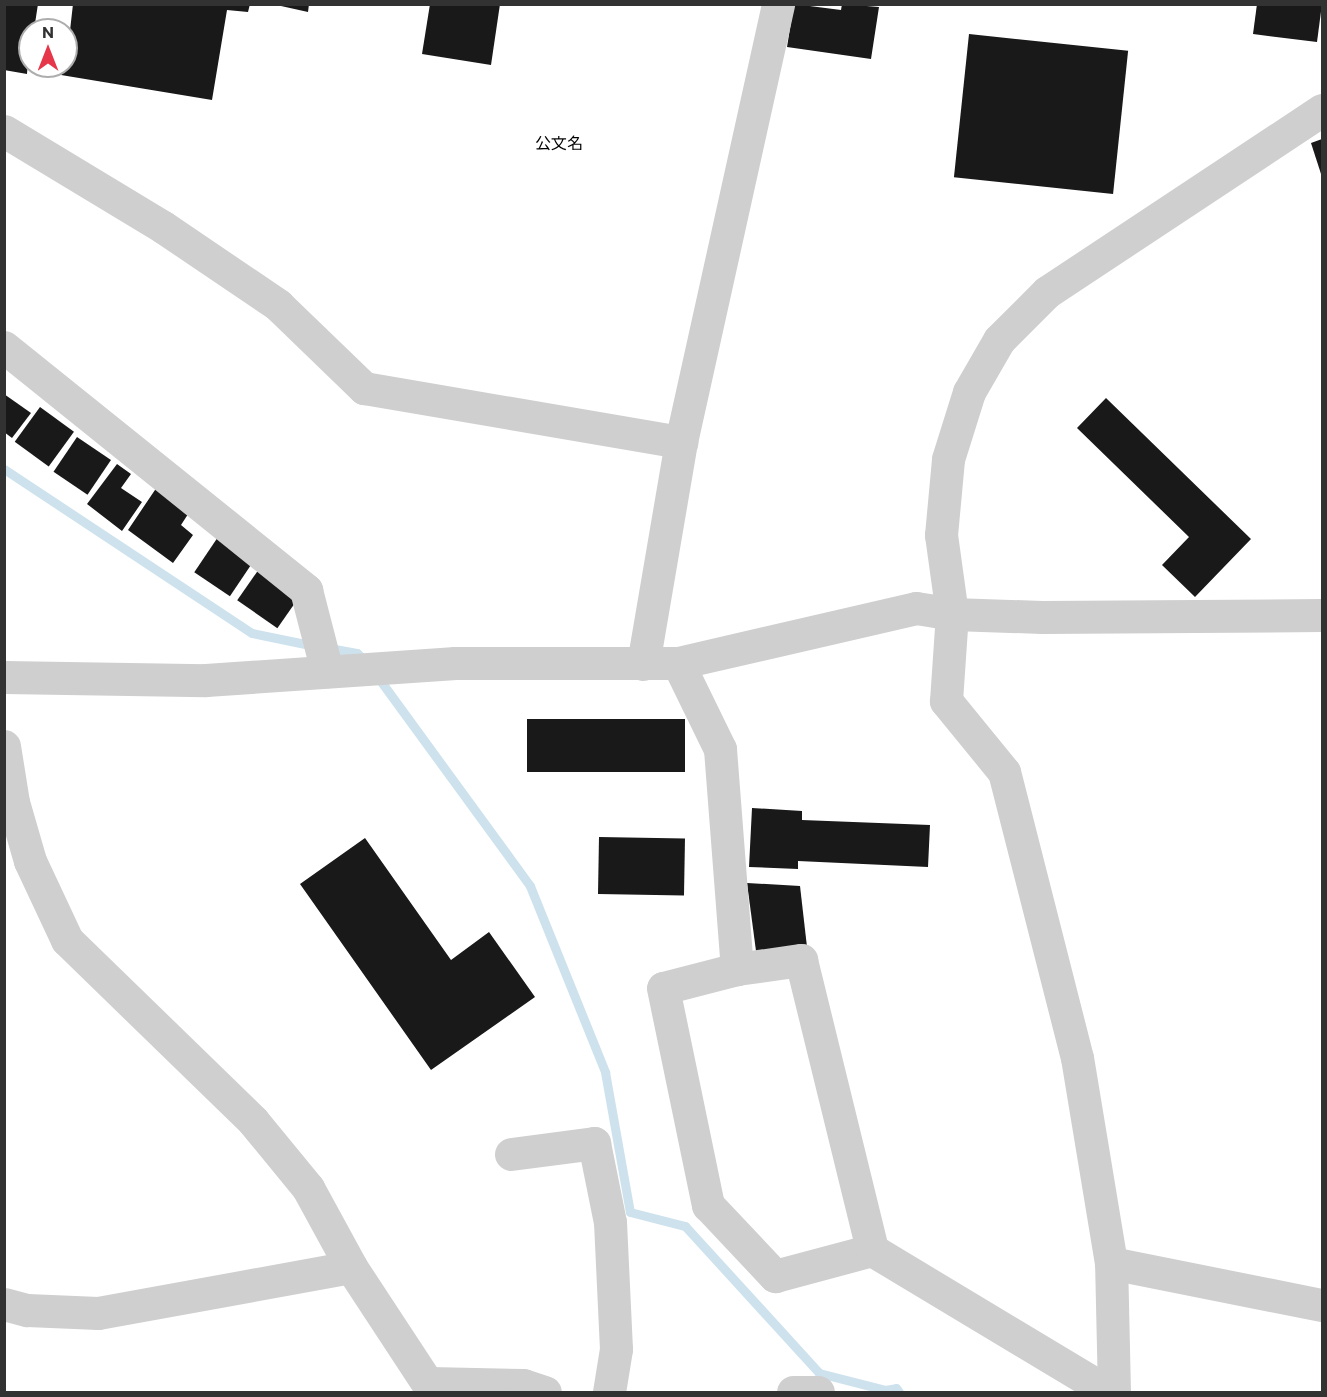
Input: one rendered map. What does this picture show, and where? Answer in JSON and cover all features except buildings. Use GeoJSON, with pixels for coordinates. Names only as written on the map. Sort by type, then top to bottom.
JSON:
{"type":"FeatureCollection","features":[{"type":"Feature","properties":{"kind":"street"},"geometry":{"type":"LineString","coordinates":[[643,664],[681,442],[778,4]]}},
{"type":"Feature","properties":{"kind":"street"},"geometry":{"type":"LineString","coordinates":[[1114,1392],[1110,1263],[1077,1058],[1004,772],[946,702],[952,614],[941,536],[948,459],[969,392],[999,340],[1047,292],[1323,110]]}},
{"type":"Feature","properties":{"kind":"street"},"geometry":{"type":"LineString","coordinates":[[4,131],[163,227],[278,305],[364,388],[681,442]]}},
{"type":"Feature","properties":{"kind":"street"},"geometry":{"type":"LineString","coordinates":[[4,347],[306,590],[327,671]]}},
{"type":"Feature","properties":{"kind":"street"},"geometry":{"type":"LineString","coordinates":[[4,677],[206,680],[455,663],[678,663],[916,608],[952,614],[1323,615]]}},
{"type":"Feature","properties":{"kind":"street"},"geometry":{"type":"LineString","coordinates":[[678,663],[720,749],[737,969]]}},
{"type":"Feature","properties":{"kind":"street"},"geometry":{"type":"LineString","coordinates":[[4,746],[13,802],[30,861],[67,940],[253,1121],[308,1188],[351,1267],[431,1388],[523,1385],[545,1392]]}},
{"type":"Feature","properties":{"kind":"street"},"geometry":{"type":"LineString","coordinates":[[872,1250],[775,1276],[708,1205],[663,988],[737,969],[801,960],[872,1250],[1108,1392]]}},
{"type":"Feature","properties":{"kind":"street"},"geometry":{"type":"LineString","coordinates":[[511,1154],[594,1143],[610,1222],[616,1349],[609,1392]]}},
{"type":"Feature","properties":{"kind":"street"},"geometry":{"type":"LineString","coordinates":[[1110,1263],[1323,1305]]}},
{"type":"Feature","properties":{"kind":"street"},"geometry":{"type":"LineString","coordinates":[[4,1304],[27,1310],[98,1313],[351,1267]]}},
{"type":"Feature","properties":{"kind":"street"},"geometry":{"type":"LineString","coordinates":[[793,1392],[818,1392]]}},
{"type":"Feature","properties":{"kind":"waterway"},"geometry":{"type":"LineString","coordinates":[[4,469],[252,633],[315,646]]}},
{"type":"Feature","properties":{"kind":"waterway"},"geometry":{"type":"LineString","coordinates":[[329,648],[357,653],[365,661]]}},
{"type":"Feature","properties":{"kind":"waterway"},"geometry":{"type":"LineString","coordinates":[[377,676],[530,886],[605,1072],[630,1212],[685,1226],[819,1373],[885,1390],[896,1388],[899,1392]]}},
{"type":"Feature","properties":{"kind":"district","name":"公文名"},"geometry":{"type":"Point","coordinates":[559,143]}}]}
